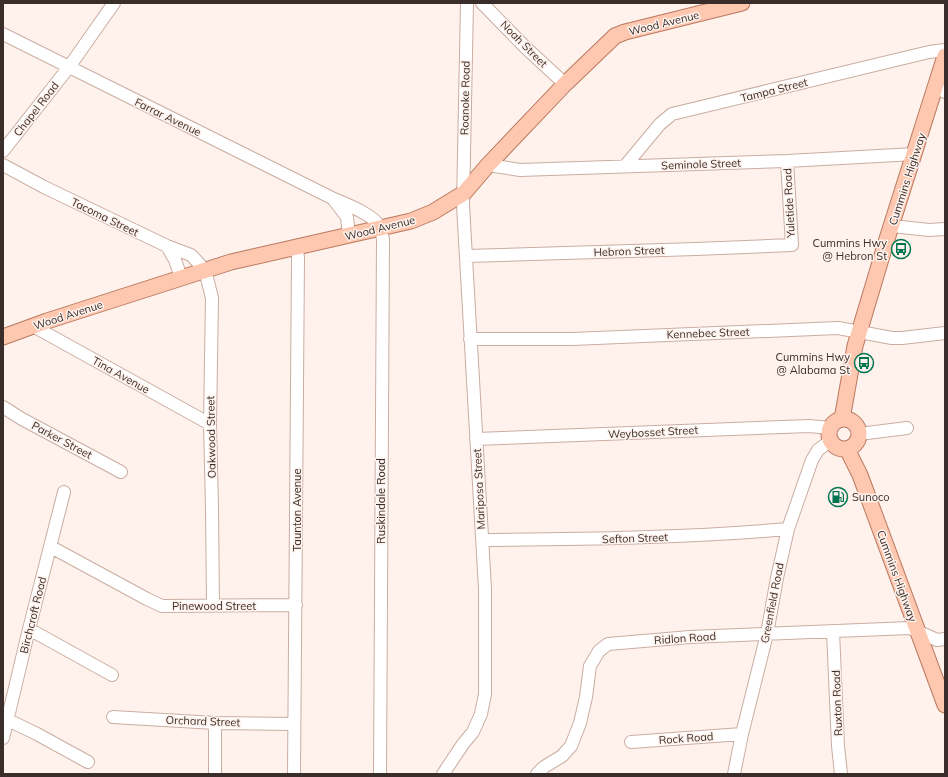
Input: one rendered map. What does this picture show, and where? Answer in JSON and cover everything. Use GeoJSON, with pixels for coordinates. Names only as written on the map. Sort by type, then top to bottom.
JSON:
{"type":"FeatureCollection","features":[{"type":"Feature","properties":{"kind":"main road","name":"Wood Avenue"},"geometry":{"type":"LineString","coordinates":[[3,337],[181,277],[231,262],[411,221],[433,212],[464,193],[488,165],[565,84],[615,36],[625,32],[742,3]]}},
{"type":"Feature","properties":{"kind":"main road","name":"Cummins Highway"},"geometry":{"type":"LineString","coordinates":[[842,419],[851,364],[860,332],[887,239],[915,154],[940,90],[945,56]]}},
{"type":"Feature","properties":{"kind":"main road"},"geometry":{"type":"LineString","coordinates":[[842,419],[848,419],[856,425],[859,434],[856,444],[847,449],[837,448],[830,435],[833,423],[842,419]]}},
{"type":"Feature","properties":{"kind":"main road","name":"Cummins Highway"},"geometry":{"type":"LineString","coordinates":[[847,449],[863,483],[945,705]]}},
{"type":"Feature","properties":{"kind":"street","name":"Chapel Road"},"geometry":{"type":"LineString","coordinates":[[3,151],[69,68],[114,3]]}},
{"type":"Feature","properties":{"kind":"street","name":"Roanoke Road"},"geometry":{"type":"LineString","coordinates":[[464,193],[467,3]]}},
{"type":"Feature","properties":{"kind":"street","name":"Noah Street"},"geometry":{"type":"LineString","coordinates":[[482,3],[525,47],[565,84]]}},
{"type":"Feature","properties":{"kind":"street","name":"Farrar Avenue"},"geometry":{"type":"LineString","coordinates":[[3,34],[352,207],[372,218],[381,228]]}},
{"type":"Feature","properties":{"kind":"street","name":"Tampa Street"},"geometry":{"type":"LineString","coordinates":[[625,166],[660,124],[672,114],[929,52],[945,50]]}},
{"type":"Feature","properties":{"kind":"street","name":"Seminole Street"},"geometry":{"type":"LineString","coordinates":[[488,165],[520,170],[787,161],[915,154]]}},
{"type":"Feature","properties":{"kind":"street","name":"Yuletide Road"},"geometry":{"type":"LineString","coordinates":[[787,161],[792,245]]}},
{"type":"Feature","properties":{"kind":"street","name":"Tacoma Street"},"geometry":{"type":"LineString","coordinates":[[3,165],[44,187],[167,246],[191,255],[205,270]]}},
{"type":"Feature","properties":{"kind":"street","name":"Mariposa Street"},"geometry":{"type":"LineString","coordinates":[[443,774],[473,732],[481,714],[485,694],[485,589],[470,339],[464,193]]}},
{"type":"Feature","properties":{"kind":"street","name":"Farrar Avenue"},"geometry":{"type":"LineString","coordinates":[[334,199],[347,217],[349,236]]}},
{"type":"Feature","properties":{"kind":"street"},"geometry":{"type":"LineString","coordinates":[[357,211],[366,232]]}},
{"type":"Feature","properties":{"kind":"street"},"geometry":{"type":"LineString","coordinates":[[892,226],[929,230],[945,229]]}},
{"type":"Feature","properties":{"kind":"street","name":"Ruskindale Road"},"geometry":{"type":"LineString","coordinates":[[380,774],[381,228]]}},
{"type":"Feature","properties":{"kind":"street","name":"Hebron Street"},"geometry":{"type":"LineString","coordinates":[[466,256],[696,250],[792,245]]}},
{"type":"Feature","properties":{"kind":"street"},"geometry":{"type":"LineString","coordinates":[[167,246],[175,260],[181,277]]}},
{"type":"Feature","properties":{"kind":"street","name":"Taunton Avenue"},"geometry":{"type":"LineString","coordinates":[[294,774],[298,257],[296,247]]}},
{"type":"Feature","properties":{"kind":"street","name":"Oakwood Street"},"geometry":{"type":"LineString","coordinates":[[205,270],[212,298],[210,424],[213,606]]}},
{"type":"Feature","properties":{"kind":"street","name":"Tina Avenue"},"geometry":{"type":"LineString","coordinates":[[33,326],[210,424]]}},
{"type":"Feature","properties":{"kind":"street","name":"Kennebec Street"},"geometry":{"type":"LineString","coordinates":[[470,339],[572,339],[838,328],[892,338],[945,333]]}},
{"type":"Feature","properties":{"kind":"street","name":"Parker Street"},"geometry":{"type":"LineString","coordinates":[[3,407],[22,419],[122,472]]}},
{"type":"Feature","properties":{"kind":"street","name":"Weybosset Street"},"geometry":{"type":"LineString","coordinates":[[476,439],[809,426],[830,435]]}},
{"type":"Feature","properties":{"kind":"street"},"geometry":{"type":"LineString","coordinates":[[859,434],[907,428]]}},
{"type":"Feature","properties":{"kind":"street","name":"Greenfield Road"},"geometry":{"type":"LineString","coordinates":[[734,774],[742,734],[767,634],[776,578],[788,529],[812,460],[830,435]]}},
{"type":"Feature","properties":{"kind":"street","name":"Birchcroft Road"},"geometry":{"type":"LineString","coordinates":[[3,738],[64,492]]}},
{"type":"Feature","properties":{"kind":"street","name":"Sefton Street"},"geometry":{"type":"LineString","coordinates":[[482,540],[592,539],[732,534],[788,529]]}},
{"type":"Feature","properties":{"kind":"street","name":"Pinewood Street"},"geometry":{"type":"LineString","coordinates":[[51,547],[147,600],[162,606],[296,605]]}},
{"type":"Feature","properties":{"kind":"street","name":"Ridlon Road"},"geometry":{"type":"LineString","coordinates":[[537,774],[544,767],[562,756],[571,746],[580,723],[586,697],[590,666],[599,651],[608,644],[690,637],[910,628],[937,640],[945,639]]}},
{"type":"Feature","properties":{"kind":"street"},"geometry":{"type":"LineString","coordinates":[[29,629],[112,675]]}},
{"type":"Feature","properties":{"kind":"street","name":"Ruxton Road"},"geometry":{"type":"LineString","coordinates":[[834,631],[838,746],[841,774]]}},
{"type":"Feature","properties":{"kind":"street","name":"Orchard Street"},"geometry":{"type":"LineString","coordinates":[[113,717],[215,723],[294,724]]}},
{"type":"Feature","properties":{"kind":"street"},"geometry":{"type":"LineString","coordinates":[[8,720],[88,762]]}},
{"type":"Feature","properties":{"kind":"street"},"geometry":{"type":"LineString","coordinates":[[215,723],[216,774]]}},
{"type":"Feature","properties":{"kind":"street","name":"Rock Road"},"geometry":{"type":"LineString","coordinates":[[631,742],[742,734]]}},
{"type":"Feature","properties":{"kind":"place","name":"Cummins Hwy @ Hebron St"},"geometry":{"type":"Point","coordinates":[901,249]}},
{"type":"Feature","properties":{"kind":"place","name":"Cummins Hwy @ Alabama St"},"geometry":{"type":"Point","coordinates":[864,363]}},
{"type":"Feature","properties":{"kind":"place","name":"Sunoco"},"geometry":{"type":"Point","coordinates":[838,497]}}]}
